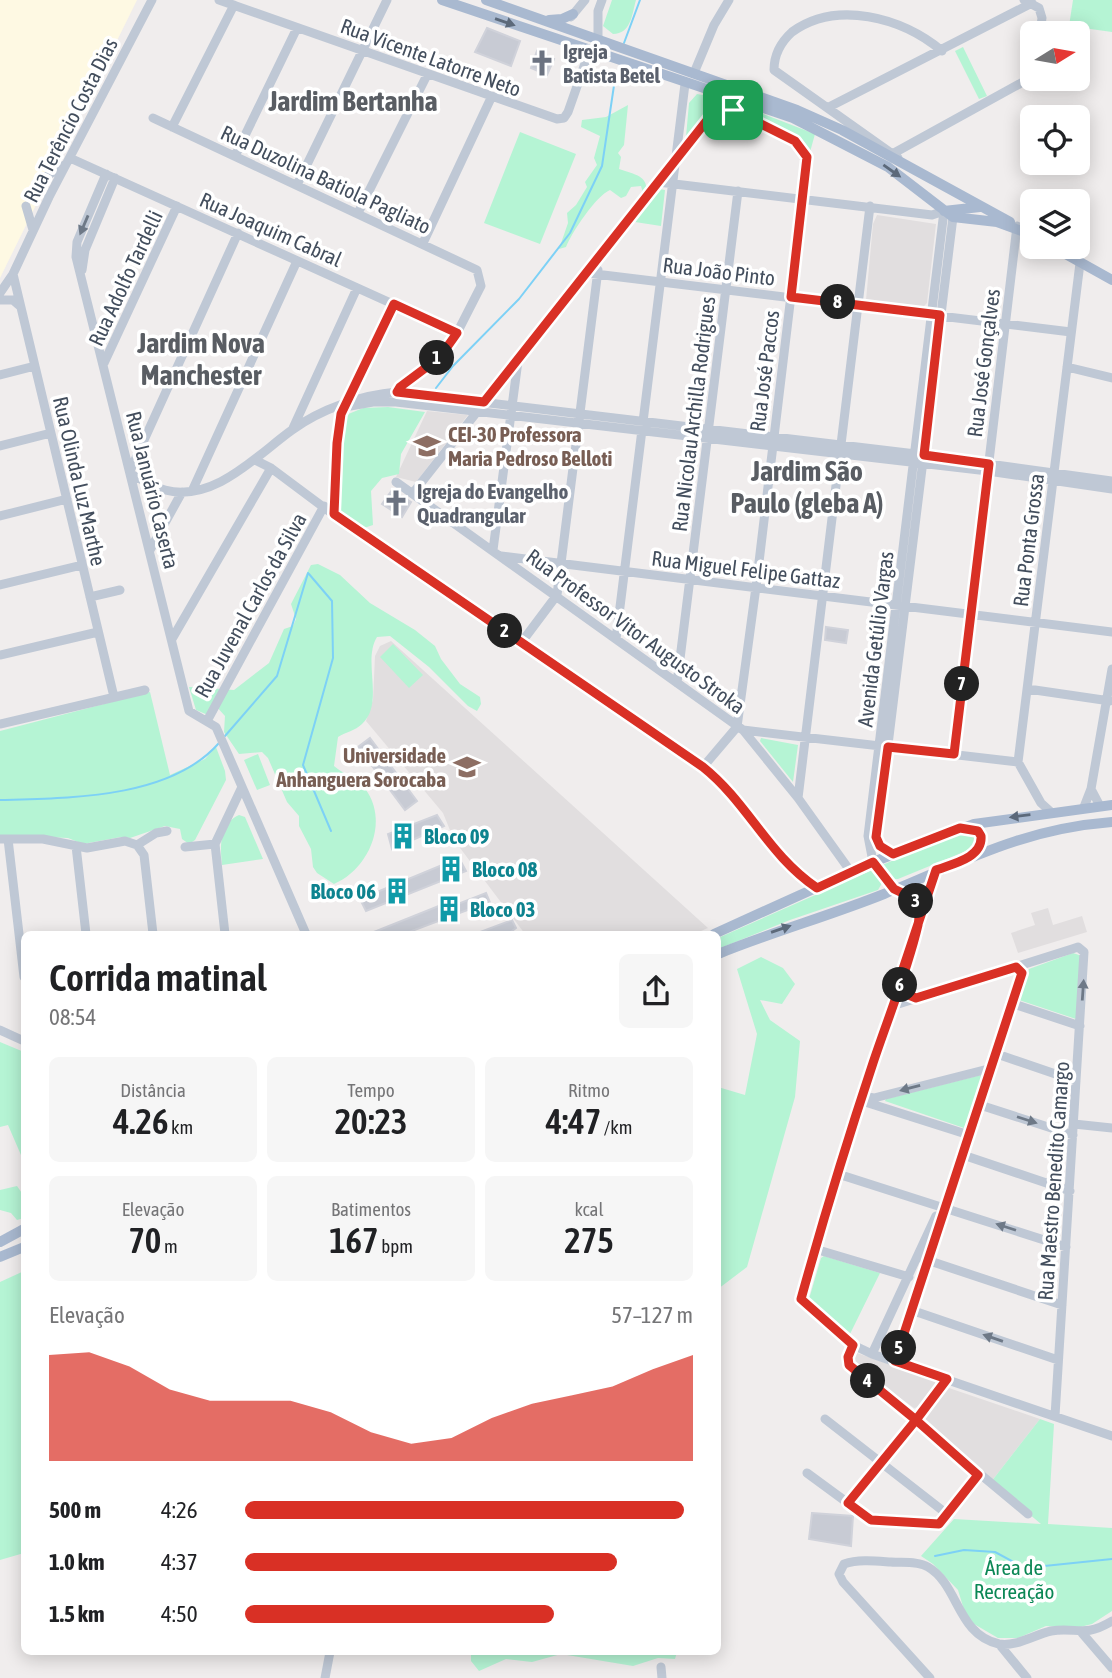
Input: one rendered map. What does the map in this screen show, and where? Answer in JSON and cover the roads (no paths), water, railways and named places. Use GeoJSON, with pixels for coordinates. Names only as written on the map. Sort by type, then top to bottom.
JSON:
{"type":"FeatureCollection","features":[{"type":"Feature","properties":{"kind":"main road"},"geometry":{"type":"LineString","coordinates":[[442,0],[685,84],[793,118],[888,167],[944,211],[998,222],[1020,230]]}},
{"type":"Feature","properties":{"kind":"main road"},"geometry":{"type":"LineString","coordinates":[[486,0],[797,110],[880,147],[1020,229]]}},
{"type":"Feature","properties":{"kind":"main road"},"geometry":{"type":"LineString","coordinates":[[538,19],[553,21],[573,14]]}},
{"type":"Feature","properties":{"kind":"main road"},"geometry":{"type":"LineString","coordinates":[[564,28],[567,44]]}},
{"type":"Feature","properties":{"kind":"main road"},"geometry":{"type":"LineString","coordinates":[[584,50],[597,40]]}},
{"type":"Feature","properties":{"kind":"main road"},"geometry":{"type":"LineString","coordinates":[[944,211],[951,191]]}},
{"type":"Feature","properties":{"kind":"main road"},"geometry":{"type":"LineString","coordinates":[[944,211],[981,206]]}},
{"type":"Feature","properties":{"kind":"main road"},"geometry":{"type":"LineString","coordinates":[[1073,259],[1112,280]]}},
{"type":"Feature","properties":{"kind":"main road"},"geometry":{"type":"LineString","coordinates":[[721,931],[873,862],[960,828],[999,818],[1112,805]]}},
{"type":"Feature","properties":{"kind":"main road"},"geometry":{"type":"LineString","coordinates":[[721,953],[1036,833],[1112,822]]}},
{"type":"Feature","properties":{"kind":"main road"},"geometry":{"type":"LineString","coordinates":[[960,828],[978,831],[981,836],[978,849],[969,857]]}},
{"type":"Feature","properties":{"kind":"main road"},"geometry":{"type":"LineString","coordinates":[[873,862],[894,889]]}},
{"type":"Feature","properties":{"kind":"main road"},"geometry":{"type":"LineString","coordinates":[[0,1242],[21,1231]]}},
{"type":"Feature","properties":{"kind":"main road"},"geometry":{"type":"LineString","coordinates":[[0,1257],[21,1248]]}},
{"type":"Feature","properties":{"kind":"street","name":"Rua Terêncio Costa Dias"},"geometry":{"type":"LineString","coordinates":[[0,293],[13,274],[152,0]]}},
{"type":"Feature","properties":{"kind":"street","name":"Rua Vicente Latorre Neto"},"geometry":{"type":"LineString","coordinates":[[219,0],[491,98],[557,119],[564,118],[584,50]]}},
{"type":"Feature","properties":{"kind":"street"},"geometry":{"type":"LineString","coordinates":[[297,185],[387,0]]}},
{"type":"Feature","properties":{"kind":"street"},"geometry":{"type":"LineString","coordinates":[[564,28],[585,0]]}},
{"type":"Feature","properties":{"kind":"street"},"geometry":{"type":"LineString","coordinates":[[597,40],[598,11],[602,0]]}},
{"type":"Feature","properties":{"kind":"street"},"geometry":{"type":"LineString","coordinates":[[694,73],[713,25],[729,0]]}},
{"type":"Feature","properties":{"kind":"street"},"geometry":{"type":"LineString","coordinates":[[829,107],[942,51],[1028,1],[1041,12],[1041,21]]}},
{"type":"Feature","properties":{"kind":"street"},"geometry":{"type":"LineString","coordinates":[[172,127],[233,5]]}},
{"type":"Feature","properties":{"kind":"street"},"geometry":{"type":"LineString","coordinates":[[880,147],[829,107],[774,70],[780,45],[810,19],[842,10],[861,11],[927,38],[942,51]]}},
{"type":"Feature","properties":{"kind":"street"},"geometry":{"type":"LineString","coordinates":[[235,156],[298,28]]}},
{"type":"Feature","properties":{"kind":"street"},"geometry":{"type":"LineString","coordinates":[[358,213],[427,75]]}},
{"type":"Feature","properties":{"kind":"street"},"geometry":{"type":"LineString","coordinates":[[616,639],[685,84]]}},
{"type":"Feature","properties":{"kind":"street"},"geometry":{"type":"LineString","coordinates":[[898,157],[1020,84]]}},
{"type":"Feature","properties":{"kind":"street"},"geometry":{"type":"LineString","coordinates":[[423,243],[491,98]]}},
{"type":"Feature","properties":{"kind":"street","name":"Rua José Paccos"},"geometry":{"type":"LineString","coordinates":[[676,159],[717,111],[733,110],[798,143],[807,157],[740,728]]}},
{"type":"Feature","properties":{"kind":"street","name":"Rua Duzolina Batiola Pagliato"},"geometry":{"type":"LineString","coordinates":[[153,118],[474,267],[480,275],[481,286],[457,333]]}},
{"type":"Feature","properties":{"kind":"street"},"geometry":{"type":"LineString","coordinates":[[413,493],[676,159]]}},
{"type":"Feature","properties":{"kind":"street","name":"Rua Joaquim Cabral"},"geometry":{"type":"LineString","coordinates":[[69,161],[111,176],[457,333]]}},
{"type":"Feature","properties":{"kind":"street"},"geometry":{"type":"LineString","coordinates":[[36,183],[69,161]]}},
{"type":"Feature","properties":{"kind":"street","name":"Rua Januário Caserta"},"geometry":{"type":"LineString","coordinates":[[111,176],[85,250],[82,279],[189,711],[207,720]]}},
{"type":"Feature","properties":{"kind":"street"},"geometry":{"type":"LineString","coordinates":[[658,182],[870,206],[944,211]]}},
{"type":"Feature","properties":{"kind":"street","name":"Rua Nicolau Archilla Rodrigues"},"geometry":{"type":"LineString","coordinates":[[677,683],[738,191]]}},
{"type":"Feature","properties":{"kind":"street"},"geometry":{"type":"LineString","coordinates":[[26,206],[33,230]]}},
{"type":"Feature","properties":{"kind":"street","name":"Rua Adolfo Tardelli"},"geometry":{"type":"LineString","coordinates":[[104,363],[177,206]]}},
{"type":"Feature","properties":{"kind":"street"},"geometry":{"type":"LineString","coordinates":[[798,798],[870,206]]}},
{"type":"Feature","properties":{"kind":"street","name":"Avenida Getúlio Vargas"},"geometry":{"type":"LineString","coordinates":[[893,854],[880,846],[876,837],[884,747],[936,314],[944,211]]}},
{"type":"Feature","properties":{"kind":"street"},"geometry":{"type":"LineString","coordinates":[[238,233],[131,473],[162,490],[187,492],[228,476],[255,460],[293,428],[345,404],[396,397],[484,402],[512,411]]}},
{"type":"Feature","properties":{"kind":"street","name":"Rua José Gonçalves"},"geometry":{"type":"LineString","coordinates":[[954,754],[1006,323],[1020,247]]}},
{"type":"Feature","properties":{"kind":"street"},"geometry":{"type":"LineString","coordinates":[[522,643],[557,595],[598,260]]}},
{"type":"Feature","properties":{"kind":"street"},"geometry":{"type":"LineString","coordinates":[[150,550],[187,492],[297,261]]}},
{"type":"Feature","properties":{"kind":"street","name":"Rua Ponta Grossa"},"geometry":{"type":"LineString","coordinates":[[1018,762],[1080,263]]}},
{"type":"Feature","properties":{"kind":"street","name":"Rua João Pinto"},"geometry":{"type":"LineString","coordinates":[[587,273],[1071,332]]}},
{"type":"Feature","properties":{"kind":"street","name":"Rua Olinda Luz Marthe"},"geometry":{"type":"LineString","coordinates":[[13,274],[114,697]]}},
{"type":"Feature","properties":{"kind":"street"},"geometry":{"type":"LineString","coordinates":[[293,428],[357,288]]}},
{"type":"Feature","properties":{"kind":"street"},"geometry":{"type":"LineString","coordinates":[[0,300],[13,300],[21,306]]}},
{"type":"Feature","properties":{"kind":"street"},"geometry":{"type":"LineString","coordinates":[[334,514],[337,443],[345,404],[394,304]]}},
{"type":"Feature","properties":{"kind":"street"},"geometry":{"type":"LineString","coordinates":[[396,397],[400,387],[440,357],[457,333]]}},
{"type":"Feature","properties":{"kind":"street"},"geometry":{"type":"LineString","coordinates":[[497,553],[519,359]]}},
{"type":"Feature","properties":{"kind":"street"},"geometry":{"type":"LineString","coordinates":[[0,375],[35,366]]}},
{"type":"Feature","properties":{"kind":"street"},"geometry":{"type":"LineString","coordinates":[[1067,368],[1112,378]]}},
{"type":"Feature","properties":{"kind":"street"},"geometry":{"type":"LineString","coordinates":[[396,397],[478,411],[512,411],[577,418],[1054,477],[1112,481]]}},
{"type":"Feature","properties":{"kind":"street"},"geometry":{"type":"LineString","coordinates":[[0,446],[51,433]]}},
{"type":"Feature","properties":{"kind":"street"},"geometry":{"type":"LineString","coordinates":[[255,460],[271,468],[703,767],[733,794],[764,839],[786,864],[817,888]]}},
{"type":"Feature","properties":{"kind":"street"},"geometry":{"type":"LineString","coordinates":[[172,639],[271,468]]}},
{"type":"Feature","properties":{"kind":"street"},"geometry":{"type":"LineString","coordinates":[[1054,477],[1112,489]]}},
{"type":"Feature","properties":{"kind":"street","name":"Rua Professor Vitor Augusto Stroka"},"geometry":{"type":"LineString","coordinates":[[396,482],[740,728],[798,798],[851,872]]}},
{"type":"Feature","properties":{"kind":"street"},"geometry":{"type":"LineString","coordinates":[[0,516],[66,499]]}},
{"type":"Feature","properties":{"kind":"street","name":"Rua Juvenal Carlos da Silva"},"geometry":{"type":"LineString","coordinates":[[207,720],[324,506]]}},
{"type":"Feature","properties":{"kind":"street","name":"Rua Miguel Felipe Gattaz"},"geometry":{"type":"LineString","coordinates":[[497,553],[1112,632]]}},
{"type":"Feature","properties":{"kind":"street"},"geometry":{"type":"LineString","coordinates":[[0,585],[82,565]]}},
{"type":"Feature","properties":{"kind":"street"},"geometry":{"type":"LineString","coordinates":[[90,597],[120,590]]}},
{"type":"Feature","properties":{"kind":"street"},"geometry":{"type":"LineString","coordinates":[[0,655],[98,632]]}},
{"type":"Feature","properties":{"kind":"street"},"geometry":{"type":"LineString","coordinates":[[1084,807],[1091,789],[1109,701],[1112,669]]}},
{"type":"Feature","properties":{"kind":"street"},"geometry":{"type":"LineString","coordinates":[[1028,689],[1109,701]]}},
{"type":"Feature","properties":{"kind":"street"},"geometry":{"type":"LineString","coordinates":[[0,724],[145,690]]}},
{"type":"Feature","properties":{"kind":"street"},"geometry":{"type":"LineString","coordinates":[[207,720],[218,733],[226,750],[305,931]]}},
{"type":"Feature","properties":{"kind":"street"},"geometry":{"type":"LineString","coordinates":[[703,767],[740,728],[1018,762],[1041,803],[1051,812]]}},
{"type":"Feature","properties":{"kind":"street","name":"Avenida Getúlio Vargas"},"geometry":{"type":"LineString","coordinates":[[873,862],[868,836],[884,747]]}},
{"type":"Feature","properties":{"kind":"street"},"geometry":{"type":"LineString","coordinates":[[225,931],[215,844],[242,787]]}},
{"type":"Feature","properties":{"kind":"street"},"geometry":{"type":"LineString","coordinates":[[1091,789],[1100,806]]}},
{"type":"Feature","properties":{"kind":"street"},"geometry":{"type":"LineString","coordinates":[[233,804],[250,804]]}},
{"type":"Feature","properties":{"kind":"street"},"geometry":{"type":"LineString","coordinates":[[137,845],[156,833],[167,831]]}},
{"type":"Feature","properties":{"kind":"street"},"geometry":{"type":"LineString","coordinates":[[21,956],[4,839],[43,839],[97,848],[125,841],[137,845],[144,855],[153,931]]}},
{"type":"Feature","properties":{"kind":"street"},"geometry":{"type":"LineString","coordinates":[[185,847],[215,844]]}},
{"type":"Feature","properties":{"kind":"street"},"geometry":{"type":"LineString","coordinates":[[76,846],[86,931]]}},
{"type":"Feature","properties":{"kind":"street"},"geometry":{"type":"LineString","coordinates":[[936,870],[861,1098],[801,1299],[853,1345],[872,1354],[1112,1436]]}},
{"type":"Feature","properties":{"kind":"street"},"geometry":{"type":"LineString","coordinates":[[894,889],[915,899],[919,909],[918,924]]}},
{"type":"Feature","properties":{"kind":"street","name":"Rua Maestro Benedito Camargo"},"geometry":{"type":"LineString","coordinates":[[1016,967],[1072,949],[1082,949],[1085,960],[1055,1416]]}},
{"type":"Feature","properties":{"kind":"street"},"geometry":{"type":"LineString","coordinates":[[892,1006],[1016,967],[1021,970],[1022,976],[1014,1003],[970,1135],[923,1258],[895,1361]]}},
{"type":"Feature","properties":{"kind":"street"},"geometry":{"type":"LineString","coordinates":[[900,978],[901,989],[916,998]]}},
{"type":"Feature","properties":{"kind":"street"},"geometry":{"type":"LineString","coordinates":[[1014,1003],[1080,1026]]}},
{"type":"Feature","properties":{"kind":"street"},"geometry":{"type":"LineString","coordinates":[[0,1030],[21,1040]]}},
{"type":"Feature","properties":{"kind":"street"},"geometry":{"type":"LineString","coordinates":[[997,1054],[1076,1081]]}},
{"type":"Feature","properties":{"kind":"street"},"geometry":{"type":"LineString","coordinates":[[861,1098],[874,1098],[992,1068]]}},
{"type":"Feature","properties":{"kind":"street"},"geometry":{"type":"LineString","coordinates":[[861,1098],[970,1135]]}},
{"type":"Feature","properties":{"kind":"street"},"geometry":{"type":"LineString","coordinates":[[980,1105],[1073,1135]]}},
{"type":"Feature","properties":{"kind":"street"},"geometry":{"type":"LineString","coordinates":[[1074,1124],[1112,1128]]}},
{"type":"Feature","properties":{"kind":"street"},"geometry":{"type":"LineString","coordinates":[[963,1155],[1070,1191]]}},
{"type":"Feature","properties":{"kind":"street"},"geometry":{"type":"LineString","coordinates":[[838,1174],[945,1203],[1066,1247]]}},
{"type":"Feature","properties":{"kind":"street"},"geometry":{"type":"LineString","coordinates":[[815,1249],[909,1277]]}},
{"type":"Feature","properties":{"kind":"street"},"geometry":{"type":"LineString","coordinates":[[872,1354],[909,1277],[923,1258]]}},
{"type":"Feature","properties":{"kind":"street"},"geometry":{"type":"LineString","coordinates":[[923,1258],[1062,1305]]}},
{"type":"Feature","properties":{"kind":"street"},"geometry":{"type":"LineString","coordinates":[[911,1310],[1058,1360]]}},
{"type":"Feature","properties":{"kind":"street"},"geometry":{"type":"LineString","coordinates":[[853,1345],[848,1357],[849,1365],[1028,1514]]}},
{"type":"Feature","properties":{"kind":"street"},"geometry":{"type":"LineString","coordinates":[[848,1503],[947,1379]]}},
{"type":"Feature","properties":{"kind":"street"},"geometry":{"type":"LineString","coordinates":[[825,1419],[947,1514]]}},
{"type":"Feature","properties":{"kind":"street"},"geometry":{"type":"LineString","coordinates":[[807,1473],[871,1520],[939,1524],[978,1475]]}},
{"type":"Feature","properties":{"kind":"street"},"geometry":{"type":"LineString","coordinates":[[930,1678],[843,1581],[840,1569],[844,1564],[915,1563],[928,1567],[946,1585],[962,1617],[974,1630],[999,1644],[1027,1678]]}},
{"type":"Feature","properties":{"kind":"street"},"geometry":{"type":"LineString","coordinates":[[999,1644],[1018,1643],[1054,1631],[1082,1633],[1112,1621]]}},
{"type":"Feature","properties":{"kind":"street"},"geometry":{"type":"LineString","coordinates":[[1082,1633],[1112,1668]]}},
{"type":"Feature","properties":{"kind":"street"},"geometry":{"type":"LineString","coordinates":[[325,1678],[329,1655]]}},
{"type":"Feature","properties":{"kind":"street"},"geometry":{"type":"LineString","coordinates":[[661,1667],[662,1678]]}},
{"type":"Feature","properties":{"kind":"waterway"},"geometry":{"type":"LineString","coordinates":[[624,43],[640,0]]}},
{"type":"Feature","properties":{"kind":"waterway"},"geometry":{"type":"LineString","coordinates":[[436,388],[453,366],[519,299],[570,233],[602,166],[616,72]]}},
{"type":"Feature","properties":{"kind":"waterway"},"geometry":{"type":"LineString","coordinates":[[225,736],[277,676],[308,573]]}},
{"type":"Feature","properties":{"kind":"waterway"},"geometry":{"type":"LineString","coordinates":[[309,574],[332,601],[333,658],[303,765],[331,831]]}},
{"type":"Feature","properties":{"kind":"waterway"},"geometry":{"type":"LineString","coordinates":[[0,800],[87,796],[146,785],[174,775],[198,761],[219,743]]}},
{"type":"Feature","properties":{"kind":"waterway"},"geometry":{"type":"LineString","coordinates":[[935,1556],[964,1550],[995,1552],[1025,1568],[1112,1559]]}},
{"type":"Feature","properties":{"kind":"place","name":"Igreja Batista Betel"},"geometry":{"type":"Point","coordinates":[542,63]}},
{"type":"Feature","properties":{"kind":"place","name":"CEI-30 Professora Maria Pedroso Belloti"},"geometry":{"type":"Point","coordinates":[427,446]}},
{"type":"Feature","properties":{"kind":"place","name":"Igreja do Evangelho Quadrangular"},"geometry":{"type":"Point","coordinates":[396,503]}},
{"type":"Feature","properties":{"kind":"place","name":"Universidade Anhanguera Sorocaba"},"geometry":{"type":"Point","coordinates":[467,767]}},
{"type":"Feature","properties":{"kind":"place","name":"Bloco 09"},"geometry":{"type":"Point","coordinates":[403,836]}},
{"type":"Feature","properties":{"kind":"place","name":"Bloco 08"},"geometry":{"type":"Point","coordinates":[451,869]}},
{"type":"Feature","properties":{"kind":"place","name":"Bloco 06"},"geometry":{"type":"Point","coordinates":[397,891]}},
{"type":"Feature","properties":{"kind":"place","name":"Bloco 03"},"geometry":{"type":"Point","coordinates":[449,909]}},
{"type":"Feature","properties":{"kind":"district","name":"Jardim Bertanha"},"geometry":{"type":"Point","coordinates":[353,101]}},
{"type":"Feature","properties":{"kind":"district","name":"Jardim Nova Manchester"},"geometry":{"type":"Point","coordinates":[201,359]}},
{"type":"Feature","properties":{"kind":"district","name":"Jardim São Paulo (gleba A)"},"geometry":{"type":"Point","coordinates":[807,487]}},
{"type":"Feature","properties":{"kind":"park label","name":"Área de Recreação"},"geometry":{"type":"Point","coordinates":[1014,1579]}}]}
